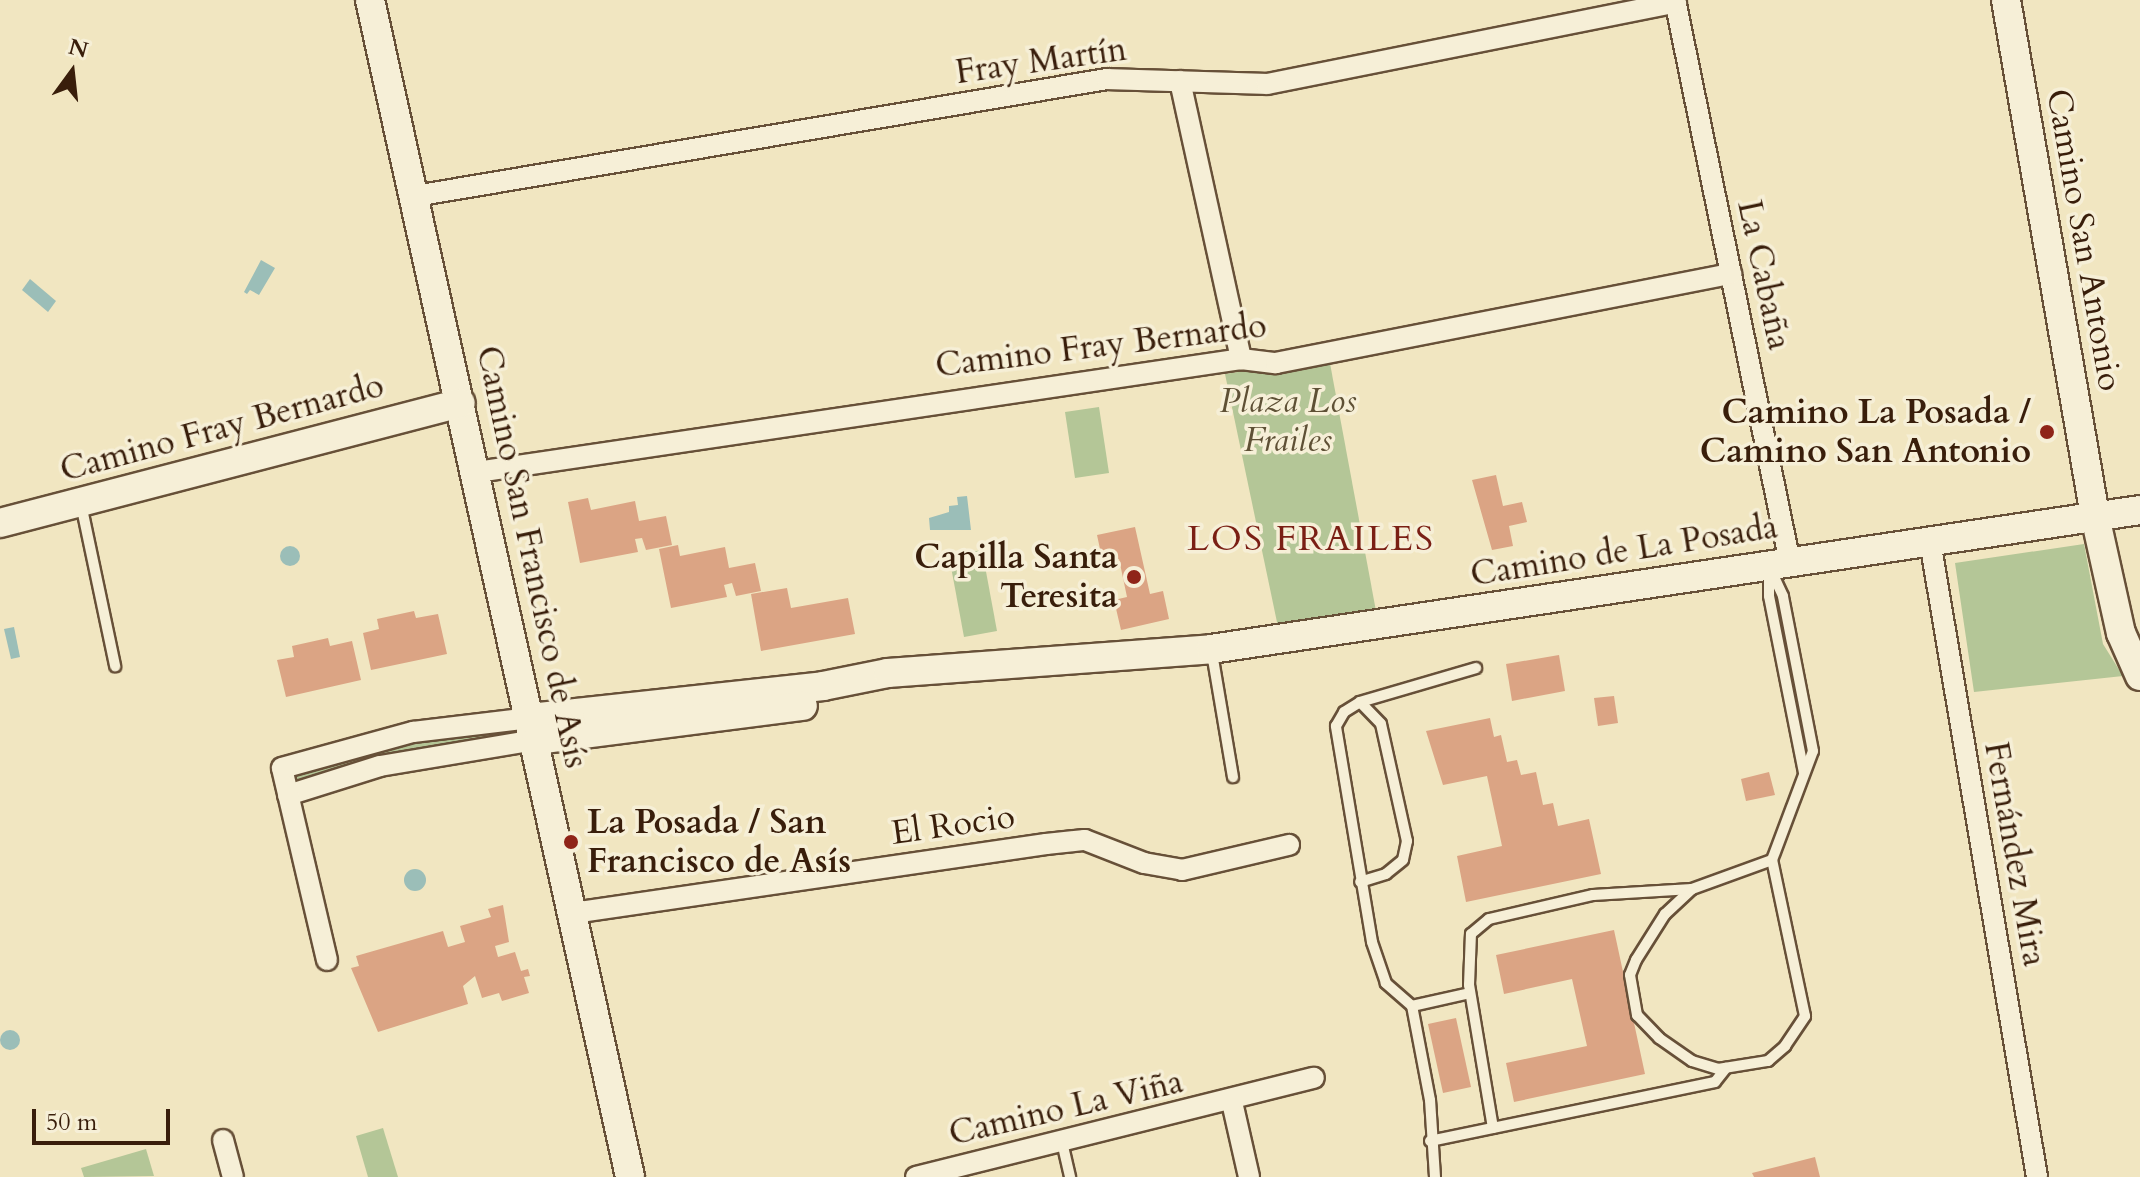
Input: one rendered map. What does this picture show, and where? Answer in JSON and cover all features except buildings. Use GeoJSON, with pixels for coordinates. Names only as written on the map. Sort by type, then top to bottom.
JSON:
{"type":"FeatureCollection","features":[{"type":"Feature","properties":{"kind":"street","name":"Camino San Francisco de Asís"},"geometry":{"type":"LineString","coordinates":[[370,0],[477,472],[630,1177]]}},
{"type":"Feature","properties":{"kind":"street","name":"Camino San Antonio"},"geometry":{"type":"LineString","coordinates":[[2006,0],[2095,516],[2121,633],[2140,676]]}},
{"type":"Feature","properties":{"kind":"street","name":"Fray Martín"},"geometry":{"type":"LineString","coordinates":[[415,196],[1107,79],[1267,84],[1676,1]]}},
{"type":"Feature","properties":{"kind":"street","name":"La Cabaña"},"geometry":{"type":"LineString","coordinates":[[1676,1],[1731,274],[1780,564]]}},
{"type":"Feature","properties":{"kind":"street"},"geometry":{"type":"LineString","coordinates":[[1180,81],[1241,359]]}},
{"type":"Feature","properties":{"kind":"street","name":"Camino Fray Bernardo"},"geometry":{"type":"LineString","coordinates":[[477,472],[1241,359],[1276,363],[1731,274]]}},
{"type":"Feature","properties":{"kind":"street","name":"Camino Fray Bernardo"},"geometry":{"type":"LineString","coordinates":[[0,523],[461,403]]}},
{"type":"Feature","properties":{"kind":"street","name":"Camino de La Posada"},"geometry":{"type":"LineString","coordinates":[[327,960],[282,768],[413,732],[533,729],[639,717],[834,702],[925,669],[1211,649],[2140,510]]}},
{"type":"Feature","properties":{"kind":"street","name":"Fernández Mira"},"geometry":{"type":"LineString","coordinates":[[1930,541],[2037,1177]]}},
{"type":"Feature","properties":{"kind":"street","name":"Camino de La Posada"},"geometry":{"type":"LineString","coordinates":[[288,795],[380,766],[533,729]]}},
{"type":"Feature","properties":{"kind":"street","name":"El Rocio"},"geometry":{"type":"LineString","coordinates":[[573,913],[1072,841],[1085,840],[1144,863],[1182,870],[1289,845]]}},
{"type":"Feature","properties":{"kind":"street","name":"Camino La Viña"},"geometry":{"type":"LineString","coordinates":[[916,1177],[1232,1102],[1314,1078]]}},
{"type":"Feature","properties":{"kind":"street","name":"Camino La Viña"},"geometry":{"type":"LineString","coordinates":[[1232,1102],[1249,1177]]}},
{"type":"Feature","properties":{"kind":"street"},"geometry":{"type":"LineString","coordinates":[[223,1140],[233,1177]]}},
{"type":"Feature","properties":{"kind":"lane"},"geometry":{"type":"LineString","coordinates":[[80,502],[115,666]]}},
{"type":"Feature","properties":{"kind":"lane"},"geometry":{"type":"LineString","coordinates":[[1692,889],[1665,914],[1636,960],[1630,975],[1637,1015],[1659,1038],[1692,1061],[1726,1068],[1768,1061],[1785,1046],[1805,1016],[1772,860],[1805,779],[1769,596],[1780,564]]}},
{"type":"Feature","properties":{"kind":"lane"},"geometry":{"type":"LineString","coordinates":[[1211,649],[1233,777]]}},
{"type":"Feature","properties":{"kind":"lane"},"geometry":{"type":"LineString","coordinates":[[1435,1177],[1430,1141],[1430,1100],[1412,1006],[1386,983],[1360,882],[1336,726],[1344,712],[1360,702],[1476,668]]}},
{"type":"Feature","properties":{"kind":"lane"},"geometry":{"type":"LineString","coordinates":[[1360,702],[1381,724],[1407,841],[1403,860],[1386,874],[1360,882]]}},
{"type":"Feature","properties":{"kind":"lane"},"geometry":{"type":"LineString","coordinates":[[1493,1128],[1470,993],[1471,934],[1489,919],[1593,895],[1692,889],[1772,860]]}},
{"type":"Feature","properties":{"kind":"lane"},"geometry":{"type":"LineString","coordinates":[[1412,1006],[1470,993]]}},
{"type":"Feature","properties":{"kind":"lane"},"geometry":{"type":"LineString","coordinates":[[1430,1141],[1715,1082],[1726,1068]]}},
{"type":"Feature","properties":{"kind":"lane"},"geometry":{"type":"LineString","coordinates":[[1062,1142],[1070,1177]]}},
{"type":"Feature","properties":{"kind":"green space","name":"Plaza Los Frailes"},"geometry":{"type":"Polygon","coordinates":[[[1329,358],[1376,611],[1278,627],[1225,374],[1329,358]]]}},
{"type":"Feature","properties":{"kind":"green space"},"geometry":{"type":"Polygon","coordinates":[[[1099,407],[1109,473],[1075,478],[1065,412],[1099,407]]]}},
{"type":"Feature","properties":{"kind":"green space"},"geometry":{"type":"Polygon","coordinates":[[[2084,544],[2103,644],[2123,676],[1974,692],[1955,563],[2084,544]]]}},
{"type":"Feature","properties":{"kind":"green space"},"geometry":{"type":"Polygon","coordinates":[[[982,550],[997,631],[964,637],[949,556],[982,550]]]}},
{"type":"Feature","properties":{"kind":"green space"},"geometry":{"type":"Polygon","coordinates":[[[500,729],[500,734],[295,781],[297,776],[409,745],[500,729]]]}},
{"type":"Feature","properties":{"kind":"green space"},"geometry":{"type":"Polygon","coordinates":[[[383,1128],[398,1177],[368,1177],[356,1136],[383,1128]]]}},
{"type":"Feature","properties":{"kind":"green space"},"geometry":{"type":"Polygon","coordinates":[[[146,1149],[154,1176],[84,1177],[81,1168],[146,1149]]]}},
{"type":"Feature","properties":{"kind":"water"},"geometry":{"type":"Polygon","coordinates":[[[261,260],[275,268],[259,295],[250,290],[247,294],[244,292],[261,260]]]}},
{"type":"Feature","properties":{"kind":"water"},"geometry":{"type":"Polygon","coordinates":[[[30,279],[56,301],[48,312],[22,290],[30,279]]]}},
{"type":"Feature","properties":{"kind":"water"},"geometry":{"type":"Polygon","coordinates":[[[967,496],[971,530],[930,530],[929,518],[949,512],[949,506],[958,505],[957,497],[967,496]]]}},
{"type":"Feature","properties":{"kind":"water"},"geometry":{"type":"Polygon","coordinates":[[[290,546],[297,549],[300,556],[297,563],[290,566],[283,563],[280,556],[283,549],[290,546]]]}},
{"type":"Feature","properties":{"kind":"water"},"geometry":{"type":"Polygon","coordinates":[[[14,627],[20,657],[11,659],[4,629],[14,627]]]}},
{"type":"Feature","properties":{"kind":"water"},"geometry":{"type":"Polygon","coordinates":[[[415,869],[423,872],[426,880],[423,888],[415,891],[407,888],[404,880],[407,872],[415,869]]]}},
{"type":"Feature","properties":{"kind":"water"},"geometry":{"type":"Polygon","coordinates":[[[10,1030],[17,1033],[20,1040],[17,1047],[10,1050],[3,1047],[0,1040],[3,1033],[10,1030]]]}},
{"type":"Feature","properties":{"kind":"place","name":"Camino La Posada / Camino San Antonio"},"geometry":{"type":"Point","coordinates":[2047,432]}},
{"type":"Feature","properties":{"kind":"place","name":"Capilla Santa Teresita"},"geometry":{"type":"Point","coordinates":[1134,577]}},
{"type":"Feature","properties":{"kind":"place","name":"La Posada / San Francisco de Asís"},"geometry":{"type":"Point","coordinates":[571,842]}},
{"type":"Feature","properties":{"kind":"district","name":"LOS FRAILES"},"geometry":{"type":"Point","coordinates":[1311,539]}}]}
